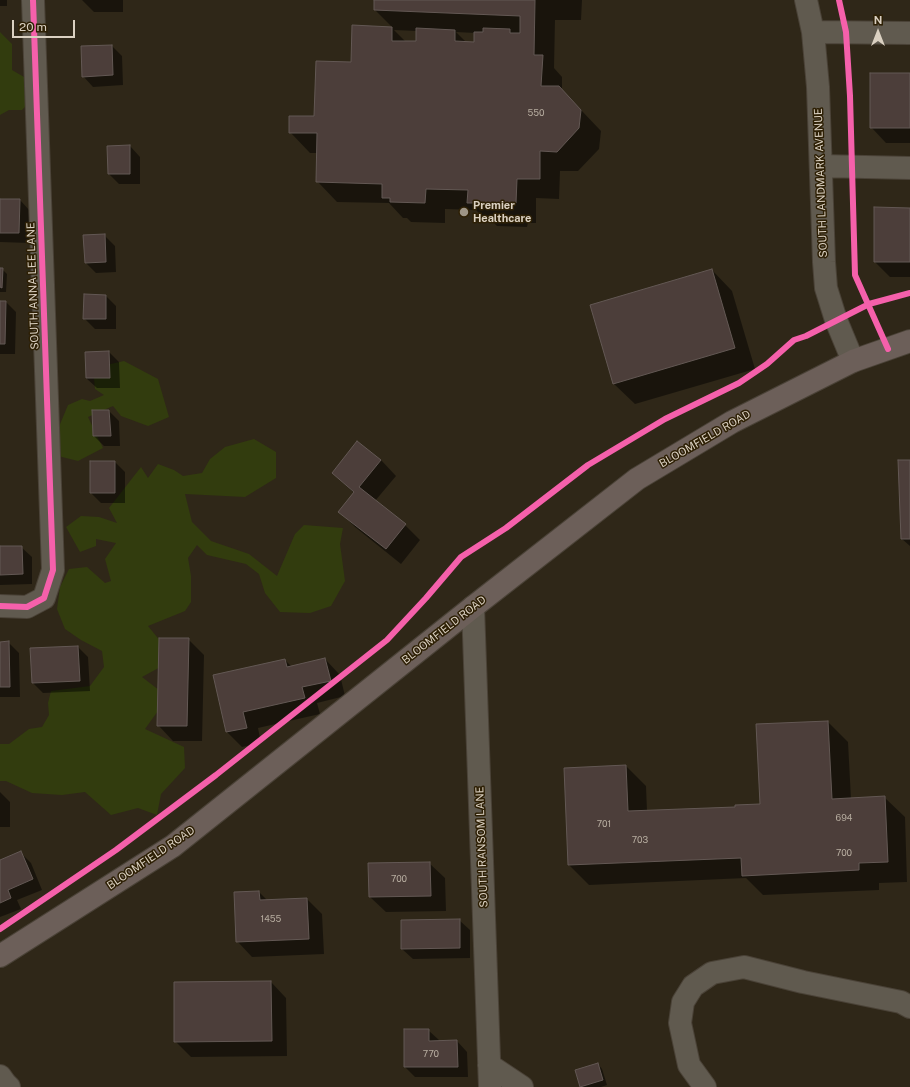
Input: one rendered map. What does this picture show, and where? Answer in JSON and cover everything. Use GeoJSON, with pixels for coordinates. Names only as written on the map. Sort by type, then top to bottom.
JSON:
{"type":"FeatureCollection","features":[{"type":"Feature","properties":{"kind":"main road","name":"BLOOMFIELD ROAD"},"geometry":{"type":"LineString","coordinates":[[0,956],[173,846],[473,607],[637,479],[732,422],[853,361],[910,341]]}},
{"type":"Feature","properties":{"kind":"street","name":"SOUTH ANNA LEE LANE"},"geometry":{"type":"LineString","coordinates":[[0,606],[27,607],[44,598],[53,570],[33,0]]}},
{"type":"Feature","properties":{"kind":"street","name":"SOUTH LANDMARK AVENUE"},"geometry":{"type":"LineString","coordinates":[[806,0],[813,32],[818,87],[826,288],[836,320],[853,361]]}},
{"type":"Feature","properties":{"kind":"street"},"geometry":{"type":"LineString","coordinates":[[813,32],[910,32]]}},
{"type":"Feature","properties":{"kind":"street"},"geometry":{"type":"LineString","coordinates":[[821,166],[910,168]]}},
{"type":"Feature","properties":{"kind":"street","name":"SOUTH RANSOM LANE"},"geometry":{"type":"LineString","coordinates":[[473,607],[490,1087]]}},
{"type":"Feature","properties":{"kind":"street"},"geometry":{"type":"LineString","coordinates":[[705,1087],[689,1065],[680,1023],[683,1002],[693,986],[712,973],[744,967],[803,982],[901,1002],[910,1007]]}},
{"type":"Feature","properties":{"kind":"street"},"geometry":{"type":"LineString","coordinates":[[489,1065],[522,1087]]}},
{"type":"Feature","properties":{"kind":"street"},"geometry":{"type":"LineString","coordinates":[[0,1076],[9,1087]]}},
{"type":"Feature","properties":{"kind":"green space"},"geometry":{"type":"Polygon","coordinates":[[[0,32],[12,44],[12,70],[43,88],[22,110],[9,110],[0,115],[0,32]]]}},
{"type":"Feature","properties":{"kind":"green space"},"geometry":{"type":"Polygon","coordinates":[[[124,361],[158,379],[169,417],[148,426],[121,416],[113,406],[88,417],[103,448],[78,461],[58,456],[58,429],[68,405],[82,399],[90,401],[104,395],[95,389],[93,368],[124,361]]]}},
{"type":"Feature","properties":{"kind":"green space"},"geometry":{"type":"Polygon","coordinates":[[[254,439],[276,452],[276,478],[245,497],[185,494],[192,522],[211,541],[249,554],[277,576],[295,534],[304,525],[343,528],[340,544],[345,581],[331,606],[310,613],[280,612],[265,593],[259,574],[246,564],[207,555],[197,545],[188,558],[191,576],[191,602],[185,611],[148,626],[175,659],[142,677],[168,697],[145,729],[184,747],[185,768],[161,794],[157,815],[138,808],[111,815],[85,792],[62,795],[32,793],[6,781],[0,781],[0,744],[9,744],[29,729],[42,727],[49,715],[48,703],[51,691],[90,686],[104,667],[102,651],[81,640],[65,629],[57,609],[60,587],[69,569],[87,567],[105,583],[111,581],[105,559],[116,543],[96,539],[96,546],[80,552],[66,527],[81,516],[99,517],[117,523],[109,508],[141,467],[148,478],[158,464],[174,470],[183,476],[202,473],[210,459],[225,447],[254,439]]]}},
{"type":"Feature","properties":{"kind":"building"},"geometry":{"type":"Polygon","coordinates":[[[374,0],[535,0],[534,55],[543,55],[541,86],[559,86],[581,110],[579,128],[557,152],[540,151],[540,179],[517,179],[516,203],[508,203],[507,207],[476,206],[476,203],[467,203],[468,190],[426,189],[425,203],[390,202],[390,198],[382,198],[382,184],[316,182],[317,133],[289,133],[289,116],[314,116],[316,61],[351,62],[352,25],[392,27],[392,41],[416,41],[416,28],[455,30],[455,41],[474,42],[474,32],[483,32],[483,28],[510,29],[510,33],[520,33],[520,16],[374,10],[374,0]]]}},
{"type":"Feature","properties":{"kind":"building"},"geometry":{"type":"Polygon","coordinates":[[[112,45],[113,75],[82,77],[81,46],[112,45]]]}},
{"type":"Feature","properties":{"kind":"building"},"geometry":{"type":"Polygon","coordinates":[[[870,73],[910,73],[910,128],[870,128],[870,73]]]}},
{"type":"Feature","properties":{"kind":"building"},"geometry":{"type":"Polygon","coordinates":[[[130,145],[130,174],[108,174],[107,146],[130,145]]]}},
{"type":"Feature","properties":{"kind":"building"},"geometry":{"type":"Polygon","coordinates":[[[0,199],[20,199],[19,233],[0,233],[0,199]]]}},
{"type":"Feature","properties":{"kind":"building"},"geometry":{"type":"Polygon","coordinates":[[[874,207],[910,208],[910,262],[874,262],[874,207]]]}},
{"type":"Feature","properties":{"kind":"building"},"geometry":{"type":"Polygon","coordinates":[[[105,234],[106,262],[85,263],[83,235],[105,234]]]}},
{"type":"Feature","properties":{"kind":"building"},"geometry":{"type":"Polygon","coordinates":[[[0,268],[3,268],[2,288],[0,287],[0,268]]]}},
{"type":"Feature","properties":{"kind":"building"},"geometry":{"type":"Polygon","coordinates":[[[712,269],[735,348],[613,384],[590,305],[712,269]]]}},
{"type":"Feature","properties":{"kind":"building"},"geometry":{"type":"Polygon","coordinates":[[[84,294],[106,295],[106,319],[83,319],[84,294]]]}},
{"type":"Feature","properties":{"kind":"building"},"geometry":{"type":"Polygon","coordinates":[[[0,301],[6,301],[5,344],[0,344],[0,301]]]}},
{"type":"Feature","properties":{"kind":"building"},"geometry":{"type":"Polygon","coordinates":[[[109,351],[110,378],[86,378],[85,352],[109,351]]]}},
{"type":"Feature","properties":{"kind":"building"},"geometry":{"type":"Polygon","coordinates":[[[92,410],[109,410],[111,436],[93,436],[92,410]]]}},
{"type":"Feature","properties":{"kind":"building"},"geometry":{"type":"Polygon","coordinates":[[[357,441],[381,460],[359,487],[406,524],[386,549],[338,512],[354,492],[332,473],[357,441]]]}},
{"type":"Feature","properties":{"kind":"building"},"geometry":{"type":"Polygon","coordinates":[[[898,460],[910,460],[910,539],[901,539],[898,460]]]}},
{"type":"Feature","properties":{"kind":"building"},"geometry":{"type":"Polygon","coordinates":[[[90,461],[115,461],[115,493],[90,493],[90,461]]]}},
{"type":"Feature","properties":{"kind":"building"},"geometry":{"type":"Polygon","coordinates":[[[0,546],[22,546],[23,574],[0,575],[0,546]]]}},
{"type":"Feature","properties":{"kind":"building"},"geometry":{"type":"Polygon","coordinates":[[[159,638],[189,638],[187,726],[157,726],[159,638]]]}},
{"type":"Feature","properties":{"kind":"building"},"geometry":{"type":"Polygon","coordinates":[[[9,641],[10,687],[0,687],[0,642],[9,641]]]}},
{"type":"Feature","properties":{"kind":"building"},"geometry":{"type":"Polygon","coordinates":[[[78,646],[80,681],[32,683],[30,648],[78,646]]]}},
{"type":"Feature","properties":{"kind":"building"},"geometry":{"type":"Polygon","coordinates":[[[325,658],[331,681],[302,687],[305,698],[243,712],[247,728],[226,732],[213,675],[285,659],[287,667],[325,658]]]}},
{"type":"Feature","properties":{"kind":"building"},"geometry":{"type":"Polygon","coordinates":[[[828,721],[832,799],[885,796],[888,862],[859,863],[859,870],[742,876],[741,858],[568,865],[564,768],[626,765],[628,811],[735,807],[735,805],[760,804],[756,724],[828,721]]]}},
{"type":"Feature","properties":{"kind":"building"},"geometry":{"type":"Polygon","coordinates":[[[21,851],[33,879],[8,890],[11,898],[0,903],[0,860],[21,851]]]}},
{"type":"Feature","properties":{"kind":"building"},"geometry":{"type":"Polygon","coordinates":[[[430,862],[431,896],[369,897],[368,863],[430,862]]]}},
{"type":"Feature","properties":{"kind":"building"},"geometry":{"type":"Polygon","coordinates":[[[259,891],[260,900],[307,898],[309,939],[236,942],[234,892],[259,891]]]}},
{"type":"Feature","properties":{"kind":"building"},"geometry":{"type":"Polygon","coordinates":[[[460,919],[460,948],[401,949],[401,920],[460,919]]]}},
{"type":"Feature","properties":{"kind":"building"},"geometry":{"type":"Polygon","coordinates":[[[271,981],[272,1041],[174,1042],[174,982],[271,981]]]}},
{"type":"Feature","properties":{"kind":"building"},"geometry":{"type":"Polygon","coordinates":[[[404,1029],[429,1029],[429,1041],[457,1040],[458,1067],[404,1067],[404,1029]]]}},
{"type":"Feature","properties":{"kind":"building"},"geometry":{"type":"Polygon","coordinates":[[[598,1063],[603,1080],[580,1087],[575,1070],[598,1063]]]}},
{"type":"Feature","properties":{"kind":"cycle path"},"geometry":{"type":"LineString","coordinates":[[0,606],[27,607],[44,598],[53,570],[33,0]]}},
{"type":"Feature","properties":{"kind":"cycle path"},"geometry":{"type":"LineString","coordinates":[[839,0],[846,32],[850,96],[855,275],[888,349]]}},
{"type":"Feature","properties":{"kind":"cycle path"},"geometry":{"type":"LineString","coordinates":[[0,929],[116,850],[216,775],[387,640],[461,557],[506,528],[588,465],[665,419],[739,383],[767,364],[794,340],[806,336],[869,304],[910,293]]}},
{"type":"Feature","properties":{"kind":"place","name":"Premier Healthcare"},"geometry":{"type":"Point","coordinates":[464,212]}}]}
